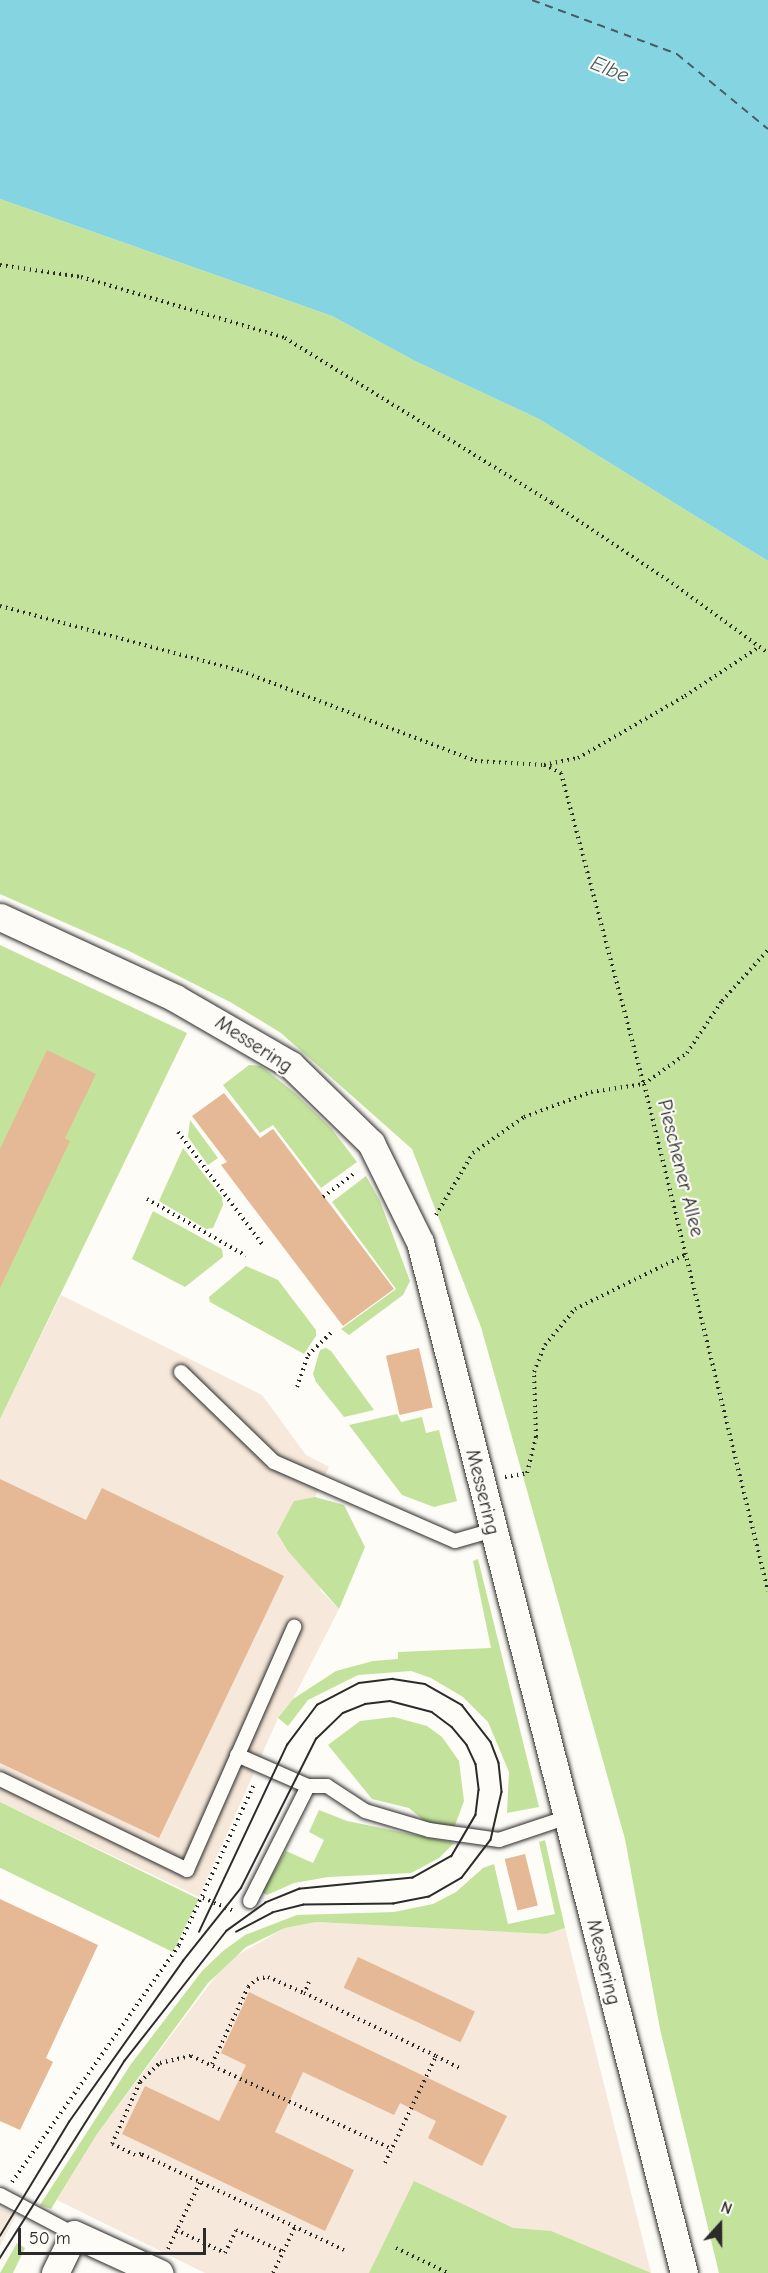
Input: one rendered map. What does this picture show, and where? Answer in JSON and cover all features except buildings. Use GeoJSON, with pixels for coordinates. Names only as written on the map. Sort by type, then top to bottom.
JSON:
{"type":"FeatureCollection","features":[{"type":"Feature","properties":{"kind":"street","name":"Messering"},"geometry":{"type":"LineString","coordinates":[[0,917],[175,998],[291,1065],[370,1143],[377,1156],[420,1242],[684,2273]]}},
{"type":"Feature","properties":{"kind":"street"},"geometry":{"type":"LineString","coordinates":[[55,2273],[74,2234],[158,2272]]}},
{"type":"Feature","properties":{"kind":"lane"},"geometry":{"type":"LineString","coordinates":[[181,1372],[274,1462],[455,1541],[493,1530]]}},
{"type":"Feature","properties":{"kind":"lane"},"geometry":{"type":"LineString","coordinates":[[0,1779],[187,1870],[294,1627]]}},
{"type":"Feature","properties":{"kind":"lane"},"geometry":{"type":"LineString","coordinates":[[237,1755],[308,1786],[327,1786],[376,1814],[429,1830],[491,1840],[568,1817]]}},
{"type":"Feature","properties":{"kind":"lane"},"geometry":{"type":"LineString","coordinates":[[250,1901],[308,1786]]}},
{"type":"Feature","properties":{"kind":"lane"},"geometry":{"type":"LineString","coordinates":[[1,2196],[74,2234]]}},
{"type":"Feature","properties":{"kind":"path"},"geometry":{"type":"LineString","coordinates":[[0,265],[81,277],[285,338],[561,509],[672,583],[768,653]]}},
{"type":"Feature","properties":{"kind":"path"},"geometry":{"type":"LineString","coordinates":[[0,606],[241,671],[475,761],[543,765],[578,758],[685,696],[759,647]]}},
{"type":"Feature","properties":{"kind":"path","name":"Pieschener Allee"},"geometry":{"type":"LineString","coordinates":[[543,765],[561,773],[644,1084],[768,1591]]}},
{"type":"Feature","properties":{"kind":"path"},"geometry":{"type":"LineString","coordinates":[[420,1242],[473,1153],[524,1117],[591,1092],[644,1084],[687,1053],[722,1001],[768,950]]}},
{"type":"Feature","properties":{"kind":"path"},"geometry":{"type":"LineString","coordinates":[[178,1132],[262,1244]]}},
{"type":"Feature","properties":{"kind":"path"},"geometry":{"type":"LineString","coordinates":[[323,1197],[377,1156]]}},
{"type":"Feature","properties":{"kind":"path"},"geometry":{"type":"LineString","coordinates":[[147,1199],[246,1256]]}},
{"type":"Feature","properties":{"kind":"path"},"geometry":{"type":"LineString","coordinates":[[481,1481],[527,1473],[537,1437],[534,1371],[545,1345],[575,1308],[687,1254]]}},
{"type":"Feature","properties":{"kind":"path"},"geometry":{"type":"LineString","coordinates":[[297,1387],[308,1355],[331,1333]]}},
{"type":"Feature","properties":{"kind":"path"},"geometry":{"type":"LineString","coordinates":[[1,2196],[180,1945],[263,1765]]}},
{"type":"Feature","properties":{"kind":"path"},"geometry":{"type":"LineString","coordinates":[[203,1898],[211,1899],[237,1912],[250,1901]]}},
{"type":"Feature","properties":{"kind":"path"},"geometry":{"type":"LineString","coordinates":[[212,2064],[248,1987],[257,1979],[268,1977],[462,2069]]}},
{"type":"Feature","properties":{"kind":"path"},"geometry":{"type":"LineString","coordinates":[[304,1993],[309,1982]]}},
{"type":"Feature","properties":{"kind":"path"},"geometry":{"type":"LineString","coordinates":[[344,2250],[200,2182],[112,2144],[148,2071],[174,2057],[191,2056],[392,2149]]}},
{"type":"Feature","properties":{"kind":"path"},"geometry":{"type":"LineString","coordinates":[[385,2163],[436,2056]]}},
{"type":"Feature","properties":{"kind":"path"},"geometry":{"type":"LineString","coordinates":[[158,2272],[200,2182]]}},
{"type":"Feature","properties":{"kind":"path"},"geometry":{"type":"LineString","coordinates":[[273,2273],[295,2227]]}},
{"type":"Feature","properties":{"kind":"path"},"geometry":{"type":"LineString","coordinates":[[176,2230],[225,2253],[236,2230],[283,2253]]}},
{"type":"Feature","properties":{"kind":"path"},"geometry":{"type":"LineString","coordinates":[[396,2248],[448,2273]]}},
{"type":"Feature","properties":{"kind":"shaded area"},"geometry":{"type":"Polygon","coordinates":[[[61,1295],[262,1395],[306,1455],[329,1467],[315,1497],[294,1501],[321,1591],[339,1609],[293,1699],[278,1718],[199,1897],[0,1802],[0,1419],[61,1295]]]}},
{"type":"Feature","properties":{"kind":"shaded area"},"geometry":{"type":"Polygon","coordinates":[[[316,1922],[546,1934],[565,1928],[651,2273],[205,2273],[57,2200],[97,2134],[227,1961],[285,1928],[316,1922]]]}},
{"type":"Feature","properties":{"kind":"shaded area"},"geometry":{"type":"Polygon","coordinates":[[[0,2208],[16,2215],[0,2246],[0,2208]]]}},
{"type":"Feature","properties":{"kind":"green space"},"geometry":{"type":"Polygon","coordinates":[[[0,199],[332,316],[415,361],[539,419],[768,561],[768,2273],[719,2273],[660,2029],[625,1839],[481,1327],[412,1149],[281,1033],[232,1003],[129,951],[0,894],[0,199]]]}},
{"type":"Feature","properties":{"kind":"green space"},"geometry":{"type":"Polygon","coordinates":[[[0,945],[187,1033],[0,1419],[0,945]]]}},
{"type":"Feature","properties":{"kind":"green space"},"geometry":{"type":"Polygon","coordinates":[[[249,1065],[261,1066],[295,1093],[331,1128],[357,1162],[321,1188],[273,1125],[260,1133],[223,1085],[249,1065]]]}},
{"type":"Feature","properties":{"kind":"green space"},"geometry":{"type":"Polygon","coordinates":[[[190,1120],[218,1158],[208,1165],[188,1137],[190,1120]]]}},
{"type":"Feature","properties":{"kind":"green space"},"geometry":{"type":"Polygon","coordinates":[[[183,1148],[222,1197],[223,1205],[213,1228],[206,1229],[159,1201],[183,1148]]]}},
{"type":"Feature","properties":{"kind":"green space"},"geometry":{"type":"Polygon","coordinates":[[[366,1176],[380,1201],[410,1281],[403,1295],[349,1335],[341,1329],[396,1289],[332,1202],[366,1176]]]}},
{"type":"Feature","properties":{"kind":"green space"},"geometry":{"type":"Polygon","coordinates":[[[153,1211],[222,1249],[223,1257],[185,1287],[132,1259],[153,1211]]]}},
{"type":"Feature","properties":{"kind":"green space"},"geometry":{"type":"Polygon","coordinates":[[[246,1266],[278,1280],[316,1330],[316,1336],[304,1354],[210,1302],[209,1297],[246,1266]]]}},
{"type":"Feature","properties":{"kind":"green space"},"geometry":{"type":"Polygon","coordinates":[[[326,1348],[331,1351],[374,1410],[344,1417],[316,1382],[313,1374],[317,1360],[320,1350],[326,1348]]]}},
{"type":"Feature","properties":{"kind":"green space"},"geometry":{"type":"Polygon","coordinates":[[[397,1414],[401,1422],[422,1417],[426,1433],[439,1430],[457,1501],[434,1507],[402,1495],[349,1425],[397,1414]]]}},
{"type":"Feature","properties":{"kind":"green space"},"geometry":{"type":"Polygon","coordinates":[[[315,1497],[344,1505],[365,1547],[339,1609],[288,1551],[277,1533],[294,1501],[315,1497]]]}},
{"type":"Feature","properties":{"kind":"green space"},"geometry":{"type":"Polygon","coordinates":[[[478,1559],[539,1807],[507,1813],[509,1772],[488,1722],[463,1697],[431,1678],[411,1671],[358,1675],[308,1700],[288,1726],[278,1718],[293,1699],[336,1671],[373,1661],[398,1659],[398,1652],[491,1648],[473,1561],[478,1559]]]}},
{"type":"Feature","properties":{"kind":"green space"},"geometry":{"type":"Polygon","coordinates":[[[394,1717],[427,1726],[442,1737],[459,1761],[464,1801],[454,1828],[428,1824],[409,1808],[372,1799],[328,1745],[360,1721],[394,1717]]]}},
{"type":"Feature","properties":{"kind":"green space"},"geometry":{"type":"Polygon","coordinates":[[[0,1802],[199,1899],[173,1952],[0,1868],[0,1802]]]}},
{"type":"Feature","properties":{"kind":"green space"},"geometry":{"type":"Polygon","coordinates":[[[319,1810],[347,1821],[454,1843],[439,1858],[411,1873],[328,1877],[294,1883],[267,1895],[262,1892],[286,1851],[313,1863],[324,1840],[309,1832],[319,1810]]]}},
{"type":"Feature","properties":{"kind":"green space"},"geometry":{"type":"Polygon","coordinates":[[[545,1840],[565,1928],[546,1934],[316,1922],[285,1928],[246,1947],[208,1983],[97,2134],[51,2209],[40,2205],[131,2064],[202,1971],[223,1951],[245,1935],[297,1915],[394,1912],[433,1904],[456,1892],[483,1868],[494,1864],[508,1924],[555,1914],[539,1842],[545,1840]]]}},
{"type":"Feature","properties":{"kind":"green space"},"geometry":{"type":"Polygon","coordinates":[[[414,2181],[513,2228],[551,2231],[651,2273],[369,2273],[414,2181]]]}},
{"type":"Feature","properties":{"kind":"green space"},"geometry":{"type":"Polygon","coordinates":[[[17,2243],[25,2248],[13,2273],[0,2273],[17,2243]]]}},
{"type":"Feature","properties":{"kind":"water","name":"Elbe"},"geometry":{"type":"Polygon","coordinates":[[[0,0],[768,0],[768,561],[539,419],[415,361],[332,316],[0,199],[0,0]]]}},
{"type":"Feature","properties":{"kind":"ferry route"},"geometry":{"type":"LineString","coordinates":[[532,0],[677,54],[768,129]]}},
{"type":"Feature","properties":{"kind":"tram line"},"geometry":{"type":"LineString","coordinates":[[199,1932],[287,1745],[317,1705],[359,1683],[393,1679],[425,1684],[462,1705],[491,1742],[499,1763],[502,1792],[491,1840],[462,1878],[429,1897],[394,1904],[304,1905],[273,1913],[237,1932]]}},
{"type":"Feature","properties":{"kind":"tram line"},"geometry":{"type":"LineString","coordinates":[[0,2236],[69,2122],[183,1961],[241,1888],[316,1739],[343,1713],[365,1704],[390,1701],[432,1712],[452,1727],[467,1745],[476,1764],[479,1790],[476,1815],[452,1856],[413,1878],[300,1889],[266,1903],[227,1931],[125,2061],[0,2259]]}}]}
